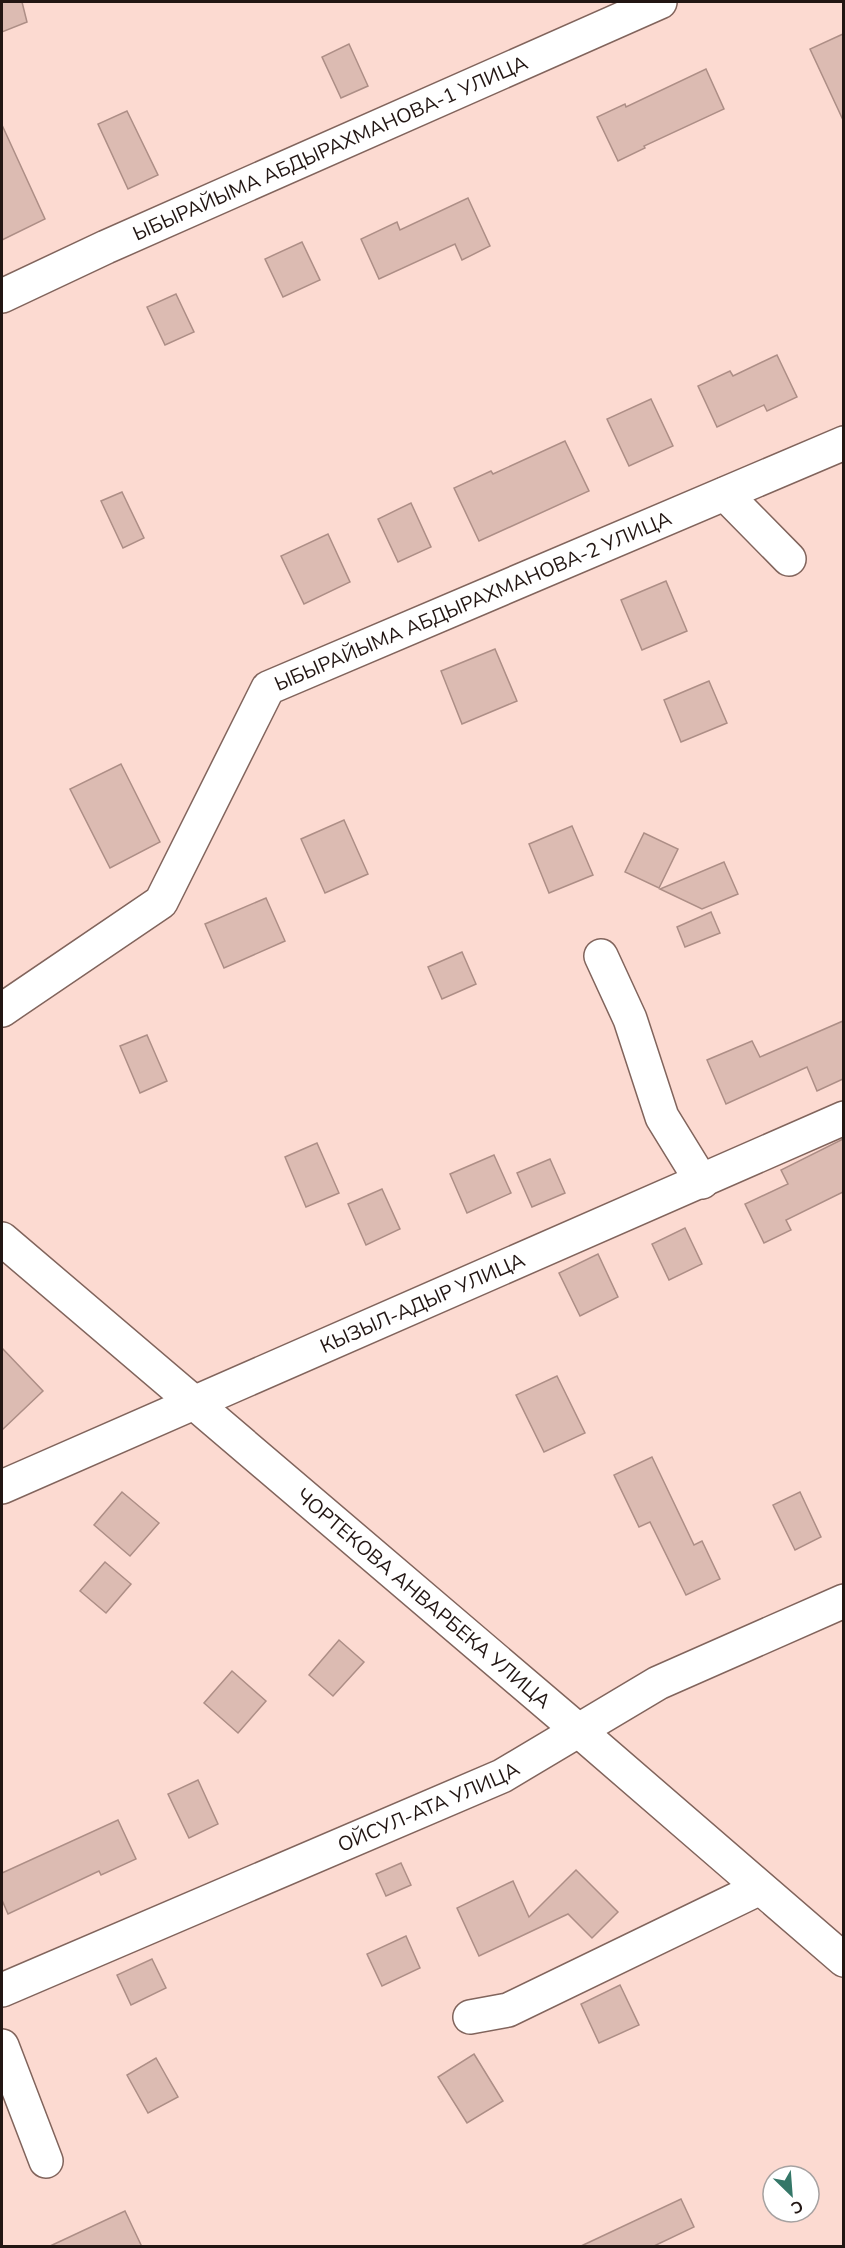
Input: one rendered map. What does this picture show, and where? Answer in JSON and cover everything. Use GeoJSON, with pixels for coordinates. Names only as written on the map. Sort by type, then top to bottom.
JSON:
{"type":"FeatureCollection","features":[{"type":"Feature","properties":{"kind":"street","name":"ЫБЫРАЙЫМА АБДЫРАХМАНОВА-1 УЛИЦА"},"geometry":{"type":"LineString","coordinates":[[2,296],[106,247],[660,2]]}},
{"type":"Feature","properties":{"kind":"street","name":"ЫБЫРАЙЫМА АБДЫРАХМАНОВА-2 УЛИЦА"},"geometry":{"type":"LineString","coordinates":[[2,1010],[161,902],[268,688],[843,443]]}},
{"type":"Feature","properties":{"kind":"street"},"geometry":{"type":"LineString","coordinates":[[725,494],[789,559]]}},
{"type":"Feature","properties":{"kind":"street"},"geometry":{"type":"LineString","coordinates":[[602,956],[630,1019],[662,1117],[702,1182]]}},
{"type":"Feature","properties":{"kind":"street","name":"КЫЗЫЛ-АДЫР УЛИЦА"},"geometry":{"type":"LineString","coordinates":[[2,1487],[702,1182],[843,1118]]}},
{"type":"Feature","properties":{"kind":"street","name":"ЧОРТЕКОВА АНВАРБЕКА УЛИЦА"},"geometry":{"type":"LineString","coordinates":[[2,1239],[579,1730],[843,1960]]}},
{"type":"Feature","properties":{"kind":"street","name":"ОЙСУЛ-АТА УЛИЦА"},"geometry":{"type":"LineString","coordinates":[[2,1990],[502,1776],[658,1683],[843,1601]]}},
{"type":"Feature","properties":{"kind":"street"},"geometry":{"type":"LineString","coordinates":[[470,2016],[508,2010],[760,1888]]}},
{"type":"Feature","properties":{"kind":"street"},"geometry":{"type":"LineString","coordinates":[[2,2046],[46,2161]]}},
{"type":"Feature","properties":{"kind":"building"},"geometry":{"type":"Polygon","coordinates":[[[2,2],[22,2],[27,22],[2,32],[2,2]]]}},
{"type":"Feature","properties":{"kind":"building"},"geometry":{"type":"Polygon","coordinates":[[[843,34],[843,120],[810,49],[843,34]]]}},
{"type":"Feature","properties":{"kind":"building"},"geometry":{"type":"Polygon","coordinates":[[[349,44],[368,86],[341,98],[322,57],[349,44]]]}},
{"type":"Feature","properties":{"kind":"building"},"geometry":{"type":"Polygon","coordinates":[[[706,69],[724,109],[644,146],[645,148],[618,161],[597,117],[625,104],[626,107],[706,69]]]}},
{"type":"Feature","properties":{"kind":"building"},"geometry":{"type":"Polygon","coordinates":[[[127,111],[158,175],[128,189],[98,124],[127,111]]]}},
{"type":"Feature","properties":{"kind":"building"},"geometry":{"type":"Polygon","coordinates":[[[2,125],[45,219],[2,240],[2,125]]]}},
{"type":"Feature","properties":{"kind":"building"},"geometry":{"type":"Polygon","coordinates":[[[468,198],[490,246],[462,260],[455,244],[379,279],[361,239],[397,222],[400,230],[468,198]]]}},
{"type":"Feature","properties":{"kind":"building"},"geometry":{"type":"Polygon","coordinates":[[[302,242],[320,280],[283,297],[265,259],[302,242]]]}},
{"type":"Feature","properties":{"kind":"building"},"geometry":{"type":"Polygon","coordinates":[[[176,294],[194,332],[165,345],[147,307],[176,294]]]}},
{"type":"Feature","properties":{"kind":"building"},"geometry":{"type":"Polygon","coordinates":[[[777,355],[797,397],[767,411],[764,405],[717,427],[698,386],[730,371],[733,376],[777,355]]]}},
{"type":"Feature","properties":{"kind":"building"},"geometry":{"type":"Polygon","coordinates":[[[651,399],[673,446],[629,466],[607,419],[651,399]]]}},
{"type":"Feature","properties":{"kind":"building"},"geometry":{"type":"Polygon","coordinates":[[[565,441],[589,491],[479,541],[454,488],[491,471],[493,474],[565,441]]]}},
{"type":"Feature","properties":{"kind":"building"},"geometry":{"type":"Polygon","coordinates":[[[122,492],[144,538],[123,548],[101,501],[122,492]]]}},
{"type":"Feature","properties":{"kind":"building"},"geometry":{"type":"Polygon","coordinates":[[[411,503],[431,547],[398,562],[378,519],[411,503]]]}},
{"type":"Feature","properties":{"kind":"building"},"geometry":{"type":"Polygon","coordinates":[[[328,534],[350,582],[304,604],[281,556],[328,534]]]}},
{"type":"Feature","properties":{"kind":"building"},"geometry":{"type":"Polygon","coordinates":[[[666,581],[687,631],[642,650],[621,600],[666,581]]]}},
{"type":"Feature","properties":{"kind":"building"},"geometry":{"type":"Polygon","coordinates":[[[495,649],[517,701],[462,724],[441,671],[495,649]]]}},
{"type":"Feature","properties":{"kind":"building"},"geometry":{"type":"Polygon","coordinates":[[[709,681],[727,723],[681,742],[664,700],[709,681]]]}},
{"type":"Feature","properties":{"kind":"building"},"geometry":{"type":"Polygon","coordinates":[[[121,764],[160,842],[110,868],[70,789],[121,764]]]}},
{"type":"Feature","properties":{"kind":"building"},"geometry":{"type":"Polygon","coordinates":[[[344,820],[368,874],[325,893],[301,839],[344,820]]]}},
{"type":"Feature","properties":{"kind":"building"},"geometry":{"type":"Polygon","coordinates":[[[572,826],[593,875],[549,893],[529,844],[572,826]]]}},
{"type":"Feature","properties":{"kind":"building"},"geometry":{"type":"Polygon","coordinates":[[[644,833],[678,849],[659,888],[625,872],[644,833]]]}},
{"type":"Feature","properties":{"kind":"building"},"geometry":{"type":"Polygon","coordinates":[[[724,862],[738,894],[702,909],[660,889],[724,862]]]}},
{"type":"Feature","properties":{"kind":"building"},"geometry":{"type":"Polygon","coordinates":[[[266,898],[285,941],[224,968],[205,924],[266,898]]]}},
{"type":"Feature","properties":{"kind":"building"},"geometry":{"type":"Polygon","coordinates":[[[711,912],[720,933],[685,947],[677,927],[711,912]]]}},
{"type":"Feature","properties":{"kind":"building"},"geometry":{"type":"Polygon","coordinates":[[[462,952],[476,984],[442,999],[428,967],[462,952]]]}},
{"type":"Feature","properties":{"kind":"building"},"geometry":{"type":"Polygon","coordinates":[[[843,1021],[843,1079],[817,1091],[807,1067],[726,1104],[707,1060],[752,1041],[760,1057],[843,1021]]]}},
{"type":"Feature","properties":{"kind":"building"},"geometry":{"type":"Polygon","coordinates":[[[147,1035],[167,1081],[140,1093],[120,1046],[147,1035]]]}},
{"type":"Feature","properties":{"kind":"building"},"geometry":{"type":"Polygon","coordinates":[[[843,1139],[843,1192],[786,1220],[791,1230],[764,1243],[745,1204],[788,1184],[781,1170],[843,1139]]]}},
{"type":"Feature","properties":{"kind":"building"},"geometry":{"type":"Polygon","coordinates":[[[317,1143],[339,1193],[306,1207],[285,1157],[317,1143]]]}},
{"type":"Feature","properties":{"kind":"building"},"geometry":{"type":"Polygon","coordinates":[[[494,1155],[511,1193],[467,1213],[450,1174],[494,1155]]]}},
{"type":"Feature","properties":{"kind":"building"},"geometry":{"type":"Polygon","coordinates":[[[550,1159],[565,1193],[532,1207],[517,1173],[550,1159]]]}},
{"type":"Feature","properties":{"kind":"building"},"geometry":{"type":"Polygon","coordinates":[[[382,1189],[400,1229],[366,1245],[348,1204],[382,1189]]]}},
{"type":"Feature","properties":{"kind":"building"},"geometry":{"type":"Polygon","coordinates":[[[685,1228],[702,1264],[669,1280],[652,1244],[685,1228]]]}},
{"type":"Feature","properties":{"kind":"building"},"geometry":{"type":"Polygon","coordinates":[[[598,1254],[618,1297],[580,1316],[559,1273],[598,1254]]]}},
{"type":"Feature","properties":{"kind":"building"},"geometry":{"type":"Polygon","coordinates":[[[2,1348],[43,1391],[2,1430],[2,1348]]]}},
{"type":"Feature","properties":{"kind":"building"},"geometry":{"type":"Polygon","coordinates":[[[557,1376],[585,1433],[544,1452],[516,1395],[557,1376]]]}},
{"type":"Feature","properties":{"kind":"building"},"geometry":{"type":"Polygon","coordinates":[[[652,1457],[694,1545],[702,1541],[720,1579],[686,1595],[650,1522],[639,1527],[614,1475],[652,1457]]]}},
{"type":"Feature","properties":{"kind":"building"},"geometry":{"type":"Polygon","coordinates":[[[122,1492],[159,1523],[130,1556],[94,1525],[122,1492]]]}},
{"type":"Feature","properties":{"kind":"building"},"geometry":{"type":"Polygon","coordinates":[[[800,1492],[821,1537],[795,1550],[773,1505],[800,1492]]]}},
{"type":"Feature","properties":{"kind":"building"},"geometry":{"type":"Polygon","coordinates":[[[105,1562],[131,1584],[106,1613],[80,1591],[105,1562]]]}},
{"type":"Feature","properties":{"kind":"building"},"geometry":{"type":"Polygon","coordinates":[[[339,1640],[364,1662],[333,1696],[309,1675],[339,1640]]]}},
{"type":"Feature","properties":{"kind":"building"},"geometry":{"type":"Polygon","coordinates":[[[232,1671],[266,1701],[238,1733],[204,1703],[232,1671]]]}},
{"type":"Feature","properties":{"kind":"building"},"geometry":{"type":"Polygon","coordinates":[[[198,1780],[218,1824],[189,1838],[168,1794],[198,1780]]]}},
{"type":"Feature","properties":{"kind":"building"},"geometry":{"type":"Polygon","coordinates":[[[118,1820],[136,1859],[101,1875],[99,1871],[8,1914],[2,1900],[2,1873],[118,1820]]]}},
{"type":"Feature","properties":{"kind":"building"},"geometry":{"type":"Polygon","coordinates":[[[401,1863],[411,1885],[386,1896],[376,1874],[401,1863]]]}},
{"type":"Feature","properties":{"kind":"building"},"geometry":{"type":"Polygon","coordinates":[[[576,1870],[618,1912],[592,1938],[568,1914],[479,1956],[457,1908],[513,1881],[529,1917],[576,1870]]]}},
{"type":"Feature","properties":{"kind":"building"},"geometry":{"type":"Polygon","coordinates":[[[406,1936],[420,1968],[382,1986],[367,1954],[406,1936]]]}},
{"type":"Feature","properties":{"kind":"building"},"geometry":{"type":"Polygon","coordinates":[[[152,1959],[166,1988],[131,2005],[117,1975],[152,1959]]]}},
{"type":"Feature","properties":{"kind":"building"},"geometry":{"type":"Polygon","coordinates":[[[620,1985],[639,2025],[599,2043],[581,2004],[620,1985]]]}},
{"type":"Feature","properties":{"kind":"building"},"geometry":{"type":"Polygon","coordinates":[[[474,2054],[503,2101],[467,2123],[438,2077],[474,2054]]]}},
{"type":"Feature","properties":{"kind":"building"},"geometry":{"type":"Polygon","coordinates":[[[156,2058],[178,2097],[148,2113],[127,2075],[156,2058]]]}},
{"type":"Feature","properties":{"kind":"building"},"geometry":{"type":"Polygon","coordinates":[[[681,2199],[694,2227],[652,2247],[579,2247],[681,2199]]]}},
{"type":"Feature","properties":{"kind":"building"},"geometry":{"type":"Polygon","coordinates":[[[125,2211],[142,2247],[48,2247],[125,2211]]]}}]}
